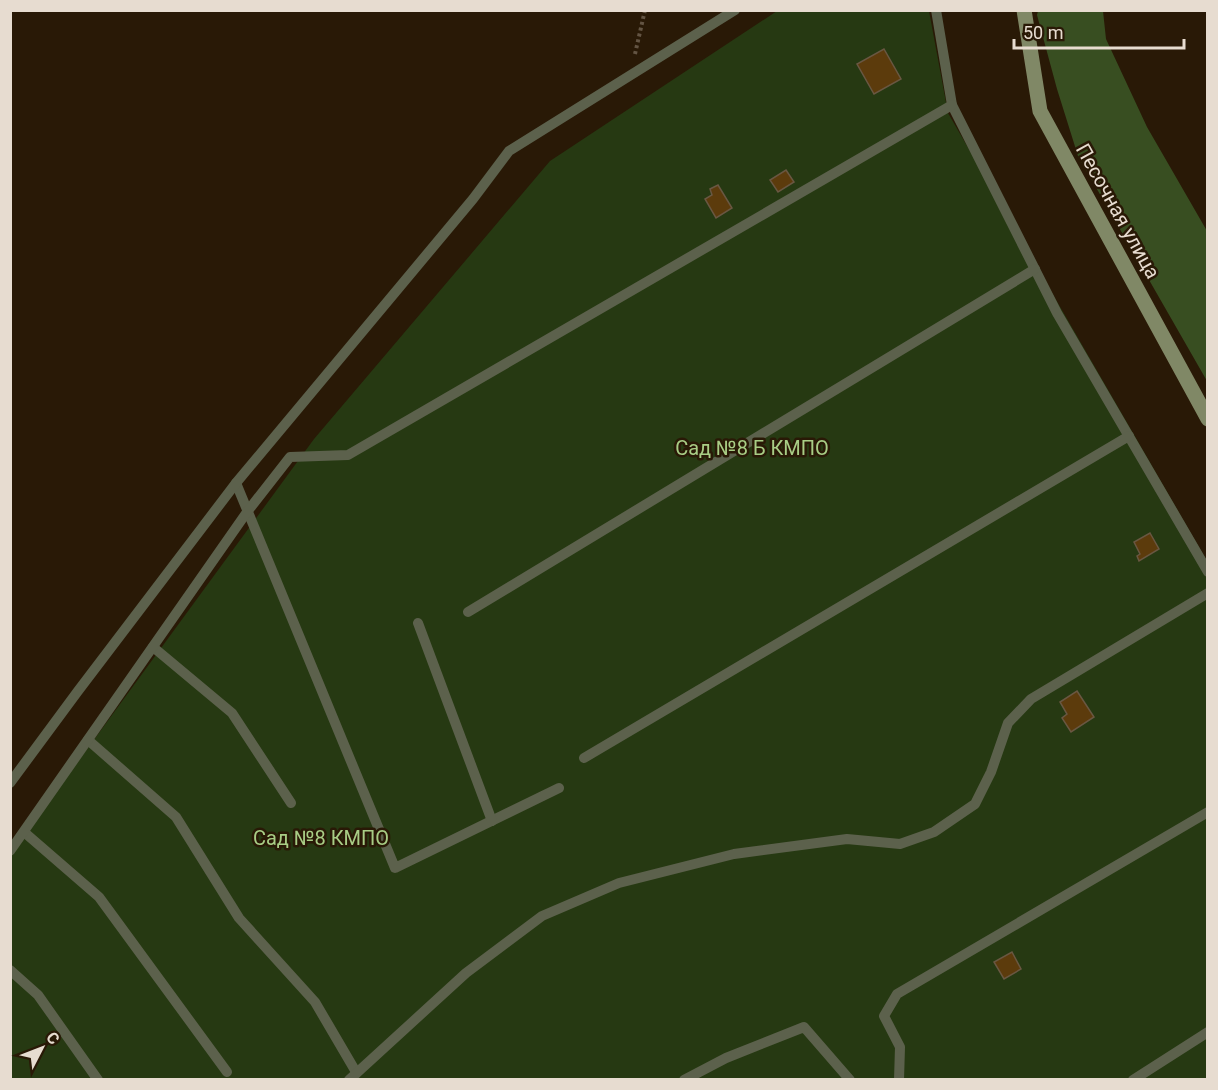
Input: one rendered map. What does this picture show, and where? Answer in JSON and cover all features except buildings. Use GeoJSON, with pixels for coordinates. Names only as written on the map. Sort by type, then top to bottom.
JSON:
{"type":"FeatureCollection","features":[{"type":"Feature","properties":{"kind":"main road","name":"Песочная улица"},"geometry":{"type":"LineString","coordinates":[[1024,10],[1040,111],[1208,419]]}},
{"type":"Feature","properties":{"kind":"lane"},"geometry":{"type":"LineString","coordinates":[[10,783],[236,483],[473,199],[509,151],[735,10]]}},
{"type":"Feature","properties":{"kind":"lane"},"geometry":{"type":"LineString","coordinates":[[936,10],[952,105],[1057,313],[1208,572]]}},
{"type":"Feature","properties":{"kind":"lane"},"geometry":{"type":"LineString","coordinates":[[10,851],[247,512],[290,457],[348,455],[952,105]]}},
{"type":"Feature","properties":{"kind":"lane"},"geometry":{"type":"LineString","coordinates":[[468,612],[1035,269]]}},
{"type":"Feature","properties":{"kind":"lane"},"geometry":{"type":"LineString","coordinates":[[584,758],[1129,436]]}},
{"type":"Feature","properties":{"kind":"lane"},"geometry":{"type":"LineString","coordinates":[[236,483],[395,868],[559,788]]}},
{"type":"Feature","properties":{"kind":"lane"},"geometry":{"type":"LineString","coordinates":[[88,740],[176,817],[239,918],[315,1002],[352,1076],[466,973],[542,916],[620,884],[734,854],[847,839],[900,844],[934,832],[975,804],[991,772],[1008,723],[1031,699],[1208,593]]}},
{"type":"Feature","properties":{"kind":"lane"},"geometry":{"type":"LineString","coordinates":[[418,623],[492,821]]}},
{"type":"Feature","properties":{"kind":"lane"},"geometry":{"type":"LineString","coordinates":[[153,647],[232,713],[291,803]]}},
{"type":"Feature","properties":{"kind":"lane"},"geometry":{"type":"LineString","coordinates":[[899,1080],[900,1047],[884,1016],[897,994],[1208,812]]}},
{"type":"Feature","properties":{"kind":"lane"},"geometry":{"type":"LineString","coordinates":[[24,832],[99,897],[227,1072]]}},
{"type":"Feature","properties":{"kind":"lane"},"geometry":{"type":"LineString","coordinates":[[10,970],[38,995],[98,1080]]}},
{"type":"Feature","properties":{"kind":"lane"},"geometry":{"type":"LineString","coordinates":[[684,1080],[726,1058],[804,1027],[850,1080]]}},
{"type":"Feature","properties":{"kind":"lane"},"geometry":{"type":"LineString","coordinates":[[1133,1080],[1208,1032]]}},
{"type":"Feature","properties":{"kind":"path"},"geometry":{"type":"LineString","coordinates":[[629,77],[645,10]]}},
{"type":"Feature","properties":{"kind":"green space","name":"Сад №8 Б КМПО"},"geometry":{"type":"Polygon","coordinates":[[[777,11],[929,11],[948,113],[1207,561],[1207,1079],[11,1080],[11,853],[314,439],[550,161],[777,11]]]}},
{"type":"Feature","properties":{"kind":"green space"},"geometry":{"type":"Polygon","coordinates":[[[1038,11],[1103,11],[1106,39],[1147,127],[1207,231],[1207,381],[1078,156],[1057,89],[1037,15],[1038,11]]]}},
{"type":"Feature","properties":{"kind":"park label","name":"Сад №8 КМПО"},"geometry":{"type":"Point","coordinates":[321,838]}}]}
